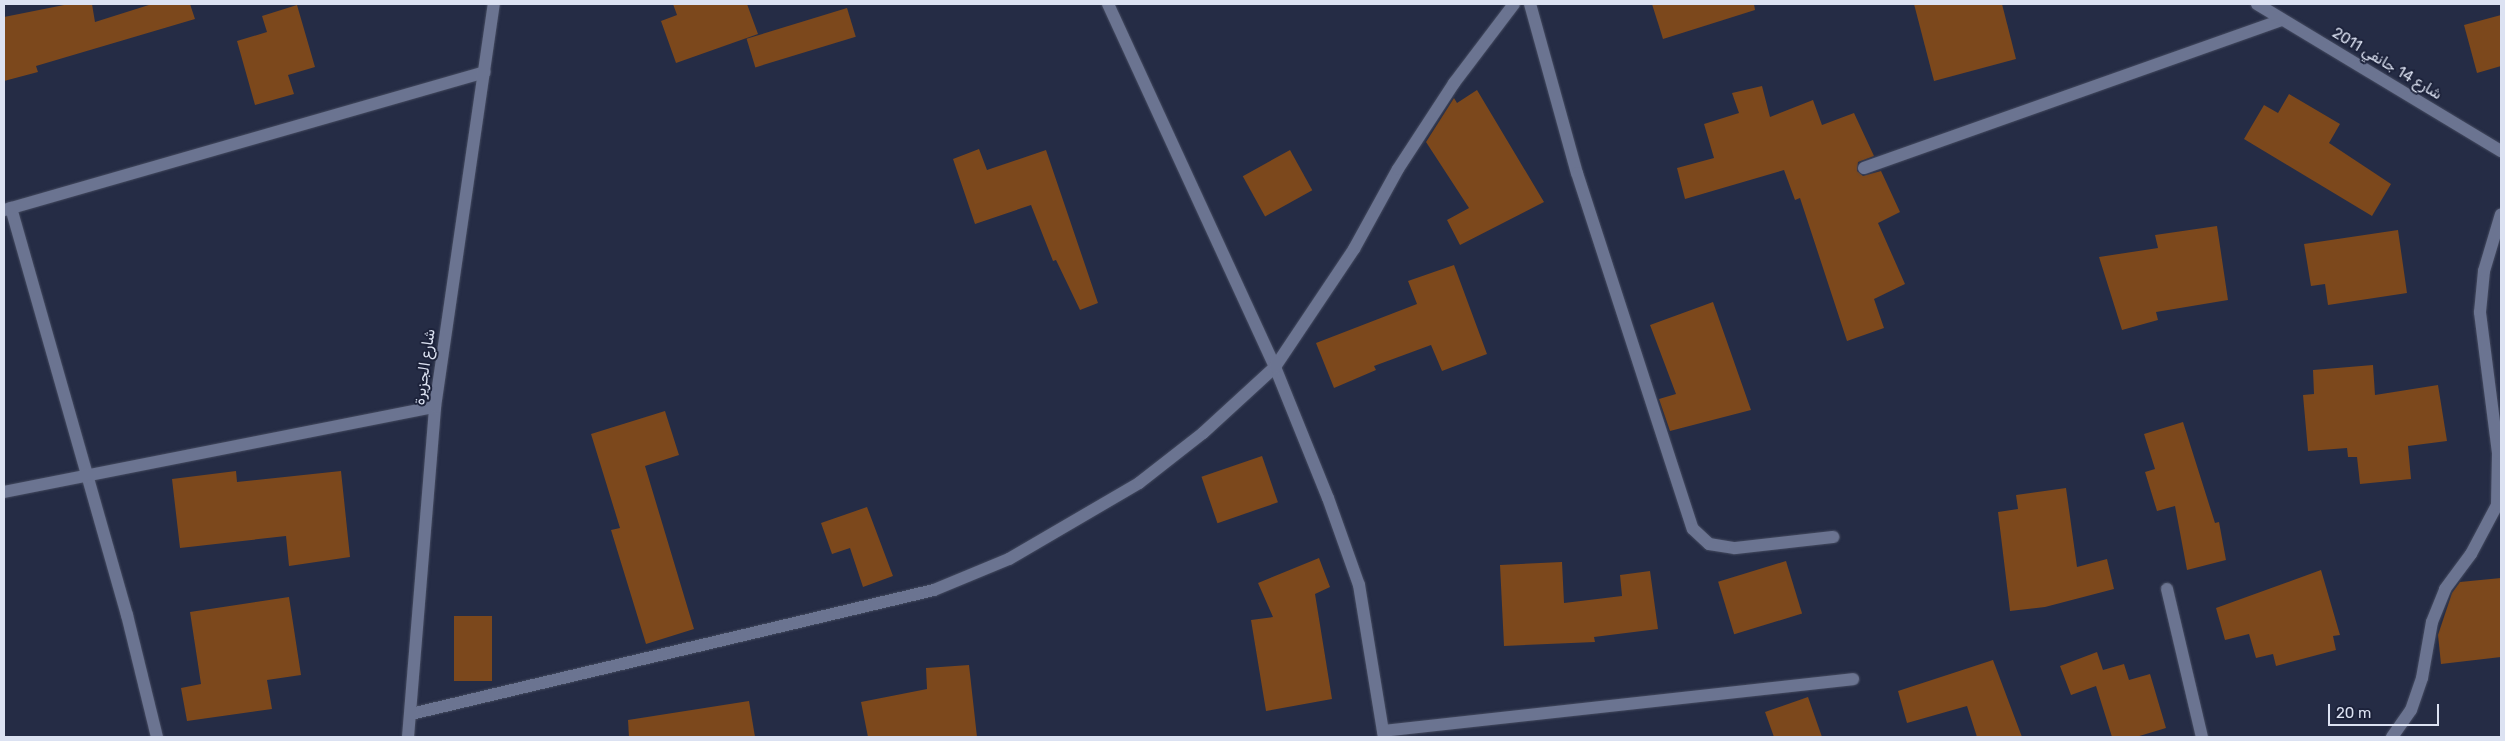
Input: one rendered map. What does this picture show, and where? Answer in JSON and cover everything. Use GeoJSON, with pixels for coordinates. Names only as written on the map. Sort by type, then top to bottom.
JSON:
{"type":"FeatureCollection","features":[{"type":"Feature","properties":{"kind":"street","name":"شارع الجزيرة"},"geometry":{"type":"LineString","coordinates":[[406,737],[411,714],[435,407],[494,4]]}},
{"type":"Feature","properties":{"kind":"street"},"geometry":{"type":"LineString","coordinates":[[1108,4],[1275,367],[1359,586],[1383,734],[1853,680]]}},
{"type":"Feature","properties":{"kind":"street"},"geometry":{"type":"LineString","coordinates":[[411,714],[934,590],[1009,559],[1140,483],[1203,433],[1275,367],[1354,249],[1398,170],[1454,83],[1514,4]]}},
{"type":"Feature","properties":{"kind":"street"},"geometry":{"type":"LineString","coordinates":[[1530,4],[1577,173],[1693,530],[1709,544],[1735,548],[1833,536]]}},
{"type":"Feature","properties":{"kind":"street","name":"شارع 14 جانفي 2011"},"geometry":{"type":"LineString","coordinates":[[2257,4],[2501,150]]}},
{"type":"Feature","properties":{"kind":"street"},"geometry":{"type":"LineString","coordinates":[[1864,168],[2281,20]]}},
{"type":"Feature","properties":{"kind":"street"},"geometry":{"type":"LineString","coordinates":[[157,737],[88,476],[7,209],[485,72]]}},
{"type":"Feature","properties":{"kind":"street"},"geometry":{"type":"LineString","coordinates":[[2392,737],[2411,710],[2422,678],[2432,622],[2445,589],[2476,546],[2497,505],[2498,453],[2480,312],[2484,271],[2501,214]]}},
{"type":"Feature","properties":{"kind":"street"},"geometry":{"type":"LineString","coordinates":[[4,492],[435,407]]}},
{"type":"Feature","properties":{"kind":"street"},"geometry":{"type":"LineString","coordinates":[[2167,590],[2202,737]]}},
{"type":"Feature","properties":{"kind":"building"},"geometry":{"type":"Polygon","coordinates":[[[69,4],[92,4],[95,22],[152,4],[190,4],[195,19],[36,66],[38,72],[4,81],[4,17],[69,4]]]}},
{"type":"Feature","properties":{"kind":"building"},"geometry":{"type":"Polygon","coordinates":[[[673,4],[747,4],[758,34],[676,63],[661,21],[677,15],[673,4]]]}},
{"type":"Feature","properties":{"kind":"building"},"geometry":{"type":"Polygon","coordinates":[[[1652,4],[1754,4],[1755,10],[1663,39],[1652,4]]]}},
{"type":"Feature","properties":{"kind":"building"},"geometry":{"type":"Polygon","coordinates":[[[1914,4],[2002,4],[2016,59],[1934,81],[1914,4]]]}},
{"type":"Feature","properties":{"kind":"building"},"geometry":{"type":"Polygon","coordinates":[[[297,5],[315,67],[288,75],[294,94],[255,105],[237,41],[267,32],[262,16],[297,5]]]}},
{"type":"Feature","properties":{"kind":"building"},"geometry":{"type":"Polygon","coordinates":[[[847,8],[856,37],[755,67],[747,39],[847,8]]]}},
{"type":"Feature","properties":{"kind":"building"},"geometry":{"type":"Polygon","coordinates":[[[2501,15],[2501,66],[2477,73],[2464,25],[2501,15]]]}},
{"type":"Feature","properties":{"kind":"building"},"geometry":{"type":"Polygon","coordinates":[[[1762,86],[1770,117],[1813,100],[1822,125],[1854,113],[1874,156],[1858,162],[1857,171],[1863,176],[1881,171],[1900,212],[1878,223],[1905,284],[1874,299],[1884,328],[1847,341],[1800,198],[1795,200],[1784,170],[1685,199],[1677,168],[1714,158],[1704,124],[1739,113],[1732,93],[1762,86]]]}},
{"type":"Feature","properties":{"kind":"building"},"geometry":{"type":"Polygon","coordinates":[[[1477,90],[1544,202],[1460,245],[1447,220],[1469,208],[1426,142],[1454,98],[1457,103],[1477,90]]]}},
{"type":"Feature","properties":{"kind":"building"},"geometry":{"type":"Polygon","coordinates":[[[2289,94],[2340,124],[2329,143],[2391,184],[2372,216],[2244,139],[2264,105],[2278,113],[2289,94]]]}},
{"type":"Feature","properties":{"kind":"building"},"geometry":{"type":"Polygon","coordinates":[[[979,149],[987,170],[1046,150],[1098,303],[1080,310],[1056,260],[1053,261],[1031,205],[975,224],[953,159],[979,149]]]}},
{"type":"Feature","properties":{"kind":"building"},"geometry":{"type":"Polygon","coordinates":[[[1290,150],[1312,190],[1265,216],[1243,176],[1290,150]]]}},
{"type":"Feature","properties":{"kind":"building"},"geometry":{"type":"Polygon","coordinates":[[[2217,226],[2228,300],[2156,312],[2158,320],[2122,330],[2099,257],[2158,248],[2155,235],[2217,226]]]}},
{"type":"Feature","properties":{"kind":"building"},"geometry":{"type":"Polygon","coordinates":[[[2398,230],[2407,293],[2328,305],[2325,284],[2311,286],[2304,244],[2398,230]]]}},
{"type":"Feature","properties":{"kind":"building"},"geometry":{"type":"Polygon","coordinates":[[[1454,265],[1487,354],[1442,371],[1431,345],[1374,366],[1376,370],[1334,388],[1316,343],[1417,304],[1408,281],[1454,265]]]}},
{"type":"Feature","properties":{"kind":"building"},"geometry":{"type":"Polygon","coordinates":[[[1713,302],[1751,410],[1670,431],[1659,399],[1676,394],[1650,325],[1713,302]]]}},
{"type":"Feature","properties":{"kind":"building"},"geometry":{"type":"Polygon","coordinates":[[[2373,365],[2375,395],[2438,385],[2447,441],[2408,446],[2411,479],[2360,484],[2357,457],[2348,457],[2347,448],[2308,451],[2303,395],[2314,394],[2313,370],[2373,365]]]}},
{"type":"Feature","properties":{"kind":"building"},"geometry":{"type":"Polygon","coordinates":[[[665,411],[679,455],[645,466],[694,629],[646,644],[611,530],[620,528],[591,434],[665,411]]]}},
{"type":"Feature","properties":{"kind":"building"},"geometry":{"type":"Polygon","coordinates":[[[2183,422],[2215,523],[2219,522],[2226,560],[2187,570],[2175,506],[2157,511],[2145,472],[2155,469],[2144,434],[2183,422]]]}},
{"type":"Feature","properties":{"kind":"building"},"geometry":{"type":"Polygon","coordinates":[[[1262,456],[1278,502],[1217,523],[1201,477],[1262,456]]]}},
{"type":"Feature","properties":{"kind":"building"},"geometry":{"type":"Polygon","coordinates":[[[236,471],[237,482],[341,471],[350,557],[289,566],[286,536],[180,548],[172,479],[236,471]]]}},
{"type":"Feature","properties":{"kind":"building"},"geometry":{"type":"Polygon","coordinates":[[[2066,488],[2077,567],[2107,559],[2114,589],[2045,607],[2010,611],[1998,512],[2018,509],[2016,495],[2066,488]]]}},
{"type":"Feature","properties":{"kind":"building"},"geometry":{"type":"Polygon","coordinates":[[[867,507],[893,576],[863,587],[850,548],[832,554],[821,523],[867,507]]]}},
{"type":"Feature","properties":{"kind":"building"},"geometry":{"type":"Polygon","coordinates":[[[1319,558],[1330,587],[1315,594],[1332,699],[1266,711],[1251,620],[1273,617],[1258,583],[1319,558]]]}},
{"type":"Feature","properties":{"kind":"building"},"geometry":{"type":"Polygon","coordinates":[[[1786,561],[1802,614],[1734,634],[1718,582],[1786,561]]]}},
{"type":"Feature","properties":{"kind":"building"},"geometry":{"type":"Polygon","coordinates":[[[1562,562],[1564,603],[1622,596],[1620,575],[1650,571],[1658,629],[1594,637],[1595,642],[1504,646],[1500,565],[1562,562]]]}},
{"type":"Feature","properties":{"kind":"building"},"geometry":{"type":"Polygon","coordinates":[[[2321,570],[2340,635],[2333,636],[2336,650],[2276,666],[2273,654],[2256,658],[2249,634],[2225,640],[2216,608],[2321,570]]]}},
{"type":"Feature","properties":{"kind":"building"},"geometry":{"type":"Polygon","coordinates":[[[2501,578],[2501,657],[2441,664],[2438,635],[2452,593],[2460,582],[2501,578]]]}},
{"type":"Feature","properties":{"kind":"building"},"geometry":{"type":"Polygon","coordinates":[[[289,597],[301,675],[267,680],[272,709],[187,721],[181,688],[201,684],[190,612],[289,597]]]}},
{"type":"Feature","properties":{"kind":"building"},"geometry":{"type":"Polygon","coordinates":[[[454,616],[492,616],[492,681],[454,681],[454,616]]]}},
{"type":"Feature","properties":{"kind":"building"},"geometry":{"type":"Polygon","coordinates":[[[2097,652],[2103,670],[2124,664],[2129,680],[2150,674],[2166,728],[2136,737],[2112,737],[2096,686],[2071,695],[2060,666],[2097,652]]]}},
{"type":"Feature","properties":{"kind":"building"},"geometry":{"type":"Polygon","coordinates":[[[1993,660],[2022,737],[1977,737],[1967,706],[1907,723],[1898,691],[1993,660]]]}},
{"type":"Feature","properties":{"kind":"building"},"geometry":{"type":"Polygon","coordinates":[[[969,665],[977,737],[868,737],[861,702],[927,689],[926,668],[969,665]]]}},
{"type":"Feature","properties":{"kind":"building"},"geometry":{"type":"Polygon","coordinates":[[[1808,697],[1822,737],[1774,737],[1765,712],[1808,697]]]}},
{"type":"Feature","properties":{"kind":"building"},"geometry":{"type":"Polygon","coordinates":[[[749,701],[755,737],[629,737],[628,720],[749,701]]]}}]}
